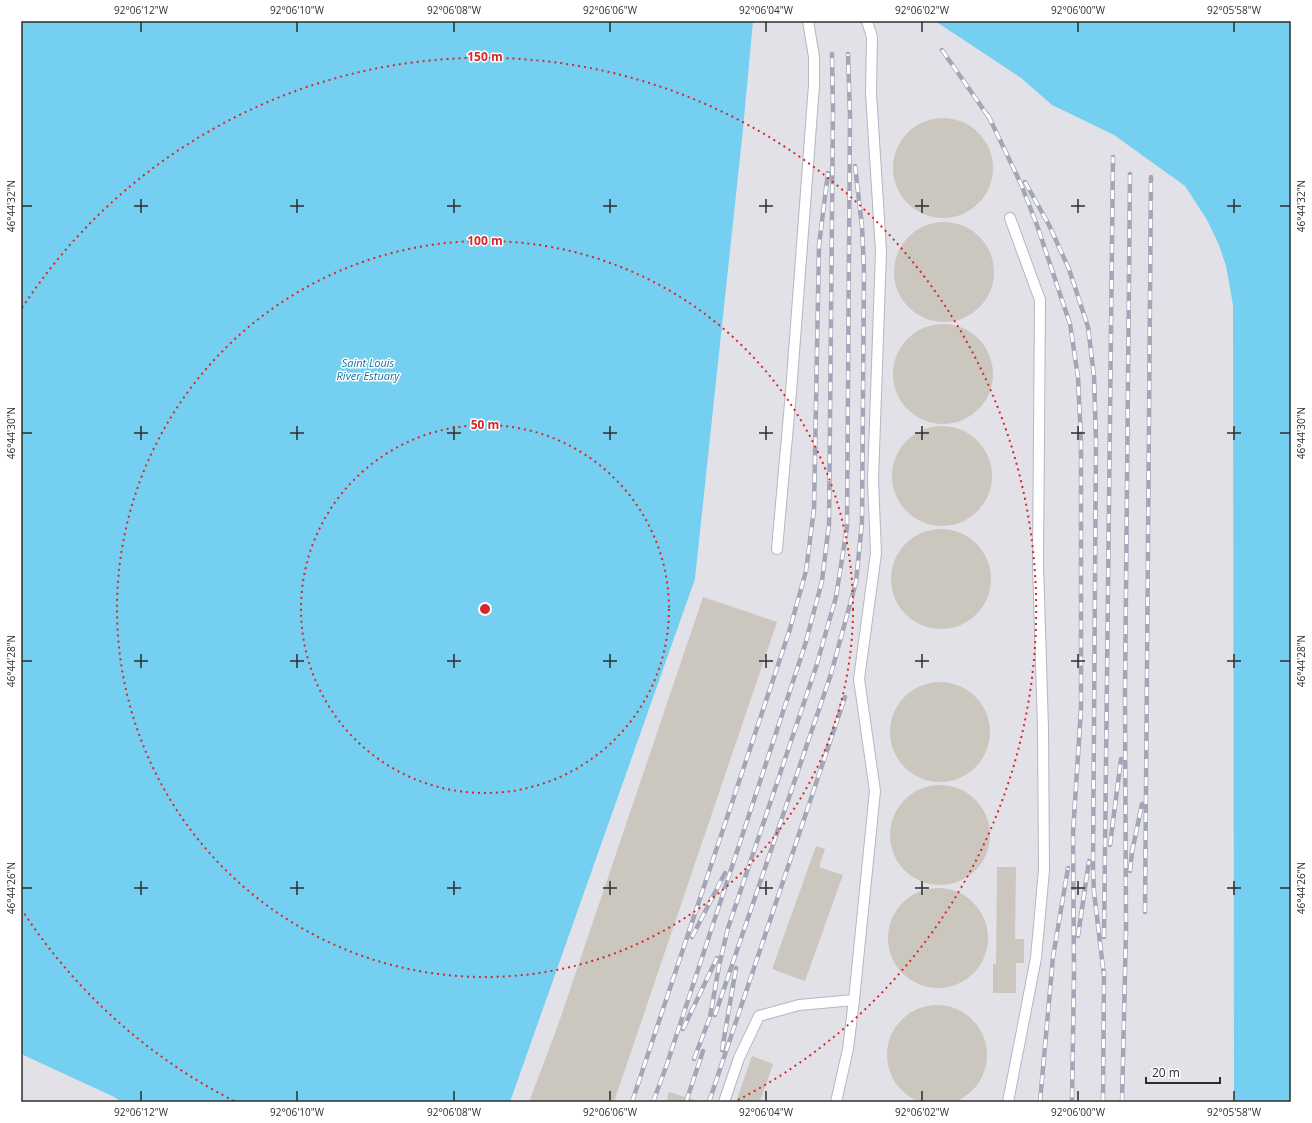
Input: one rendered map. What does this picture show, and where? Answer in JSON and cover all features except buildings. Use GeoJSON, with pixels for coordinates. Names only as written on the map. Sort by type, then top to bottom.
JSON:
{"type":"FeatureCollection","features":[{"type":"Feature","properties":{"kind":"lane"},"geometry":{"type":"LineString","coordinates":[[777,549],[791,400],[814,85],[814,57],[808,21]]}},
{"type":"Feature","properties":{"kind":"lane"},"geometry":{"type":"LineString","coordinates":[[836,1102],[848,1049],[875,791],[859,679],[876,553],[874,480],[881,251],[871,93],[872,37],[867,21]]}},
{"type":"Feature","properties":{"kind":"lane"},"geometry":{"type":"LineString","coordinates":[[1008,1102],[1036,958],[1044,870],[1043,729],[1038,564],[1040,300],[1010,218]]}},
{"type":"Feature","properties":{"kind":"lane"},"geometry":{"type":"LineString","coordinates":[[724,1102],[739,1058],[759,1016],[799,1005],[854,1000]]}},
{"type":"Feature","properties":{"kind":"shaded area"},"geometry":{"type":"Polygon","coordinates":[[[752,21],[935,21],[1021,78],[1052,105],[1114,135],[1185,186],[1207,220],[1219,245],[1226,266],[1233,305],[1234,1102],[510,1102],[695,579],[726,292],[752,21]]]}},
{"type":"Feature","properties":{"kind":"shaded area"},"geometry":{"type":"Polygon","coordinates":[[[21,1054],[112,1096],[122,1102],[21,1102],[21,1054]]]}},
{"type":"Feature","properties":{"kind":"water","name":"Saint Louis River Estuary"},"geometry":{"type":"Polygon","coordinates":[[[21,21],[753,21],[743,129],[695,579],[510,1102],[122,1102],[21,1054],[21,21]]]}},
{"type":"Feature","properties":{"kind":"water"},"geometry":{"type":"Polygon","coordinates":[[[935,21],[1291,21],[1291,1102],[1234,1102],[1233,305],[1226,266],[1219,245],[1207,220],[1185,186],[1114,135],[1052,105],[1021,78],[935,21]]]}},
{"type":"Feature","properties":{"kind":"railway"},"geometry":{"type":"LineString","coordinates":[[942,50],[990,119]]}},
{"type":"Feature","properties":{"kind":"railway"},"geometry":{"type":"LineString","coordinates":[[653,1102],[666,1067],[805,645],[822,581],[829,524],[833,111],[832,54]]}},
{"type":"Feature","properties":{"kind":"railway"},"geometry":{"type":"LineString","coordinates":[[694,1059],[710,1017],[719,966],[728,928],[816,667],[836,597],[847,527],[850,116],[848,54]]}},
{"type":"Feature","properties":{"kind":"railway"},"geometry":{"type":"LineString","coordinates":[[988,115],[1021,184],[1038,228],[1070,324],[1078,377],[1081,442],[1081,709],[1073,833],[1074,973],[1072,1102]]}},
{"type":"Feature","properties":{"kind":"railway"},"geometry":{"type":"LineString","coordinates":[[1104,937],[1113,157]]}},
{"type":"Feature","properties":{"kind":"railway"},"geometry":{"type":"LineString","coordinates":[[715,1015],[831,674],[856,582],[862,522],[864,271],[862,226],[855,166]]}},
{"type":"Feature","properties":{"kind":"railway"},"geometry":{"type":"LineString","coordinates":[[632,1102],[789,632],[806,571],[814,509],[819,245],[828,173]]}},
{"type":"Feature","properties":{"kind":"railway"},"geometry":{"type":"LineString","coordinates":[[1122,1102],[1126,931],[1125,694],[1130,174]]}},
{"type":"Feature","properties":{"kind":"railway"},"geometry":{"type":"LineString","coordinates":[[1145,912],[1151,177]]}},
{"type":"Feature","properties":{"kind":"railway"},"geometry":{"type":"LineString","coordinates":[[1025,182],[1049,225],[1069,269],[1088,327],[1094,376],[1096,441],[1093,868],[1094,892],[1104,976]]}},
{"type":"Feature","properties":{"kind":"railway"},"geometry":{"type":"LineString","coordinates":[[709,1102],[845,697]]}},
{"type":"Feature","properties":{"kind":"railway"},"geometry":{"type":"LineString","coordinates":[[1110,845],[1121,759]]}},
{"type":"Feature","properties":{"kind":"railway"},"geometry":{"type":"LineString","coordinates":[[1130,871],[1132,852],[1142,804]]}},
{"type":"Feature","properties":{"kind":"railway"},"geometry":{"type":"LineString","coordinates":[[1078,936],[1089,861]]}},
{"type":"Feature","properties":{"kind":"railway"},"geometry":{"type":"LineString","coordinates":[[1040,1102],[1053,957],[1068,868]]}},
{"type":"Feature","properties":{"kind":"railway"},"geometry":{"type":"LineString","coordinates":[[692,937],[725,873]]}},
{"type":"Feature","properties":{"kind":"railway"},"geometry":{"type":"LineString","coordinates":[[683,1029],[717,958]]}},
{"type":"Feature","properties":{"kind":"railway"},"geometry":{"type":"LineString","coordinates":[[722,1050],[736,968]]}},
{"type":"Feature","properties":{"kind":"railway"},"geometry":{"type":"LineString","coordinates":[[1103,1102],[1104,971]]}},
{"type":"Feature","properties":{"kind":"railway"},"geometry":{"type":"LineString","coordinates":[[686,1102],[703,1051]]}}]}
